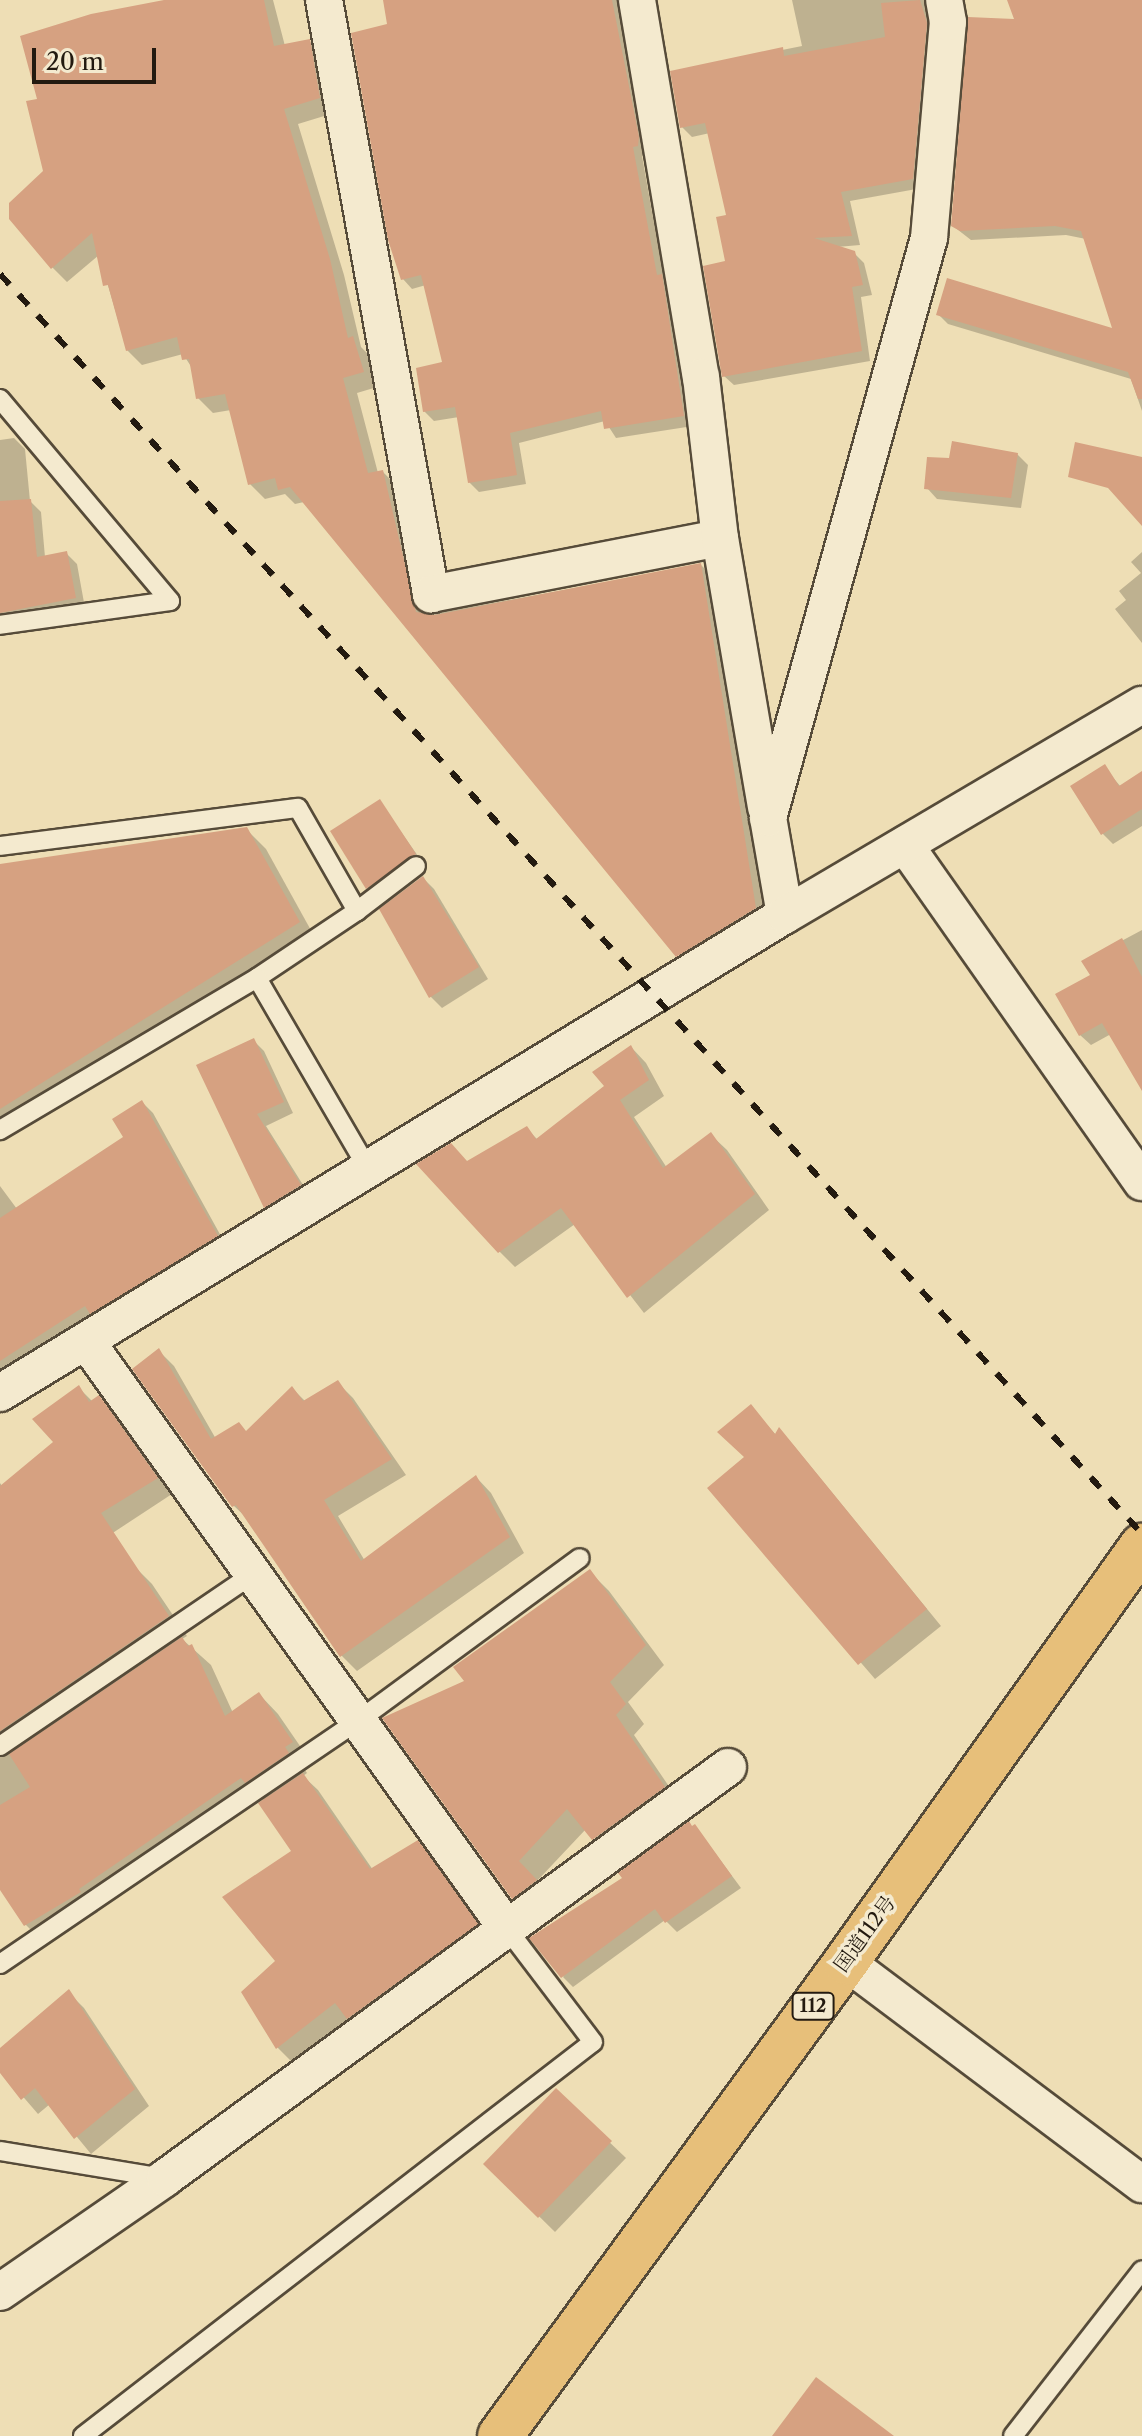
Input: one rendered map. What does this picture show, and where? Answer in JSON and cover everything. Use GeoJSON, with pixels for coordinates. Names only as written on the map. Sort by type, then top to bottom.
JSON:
{"type":"FeatureCollection","features":[{"type":"Feature","properties":{"kind":"highway","name":"国道112号"},"geometry":{"type":"LineString","coordinates":[[500,2436],[846,1962],[1132,1559]]}},
{"type":"Feature","properties":{"kind":"street"},"geometry":{"type":"LineString","coordinates":[[324,0],[431,594],[720,538]]}},
{"type":"Feature","properties":{"kind":"street"},"geometry":{"type":"LineString","coordinates":[[637,0],[701,377],[720,538],[785,915]]}},
{"type":"Feature","properties":{"kind":"street"},"geometry":{"type":"LineString","coordinates":[[768,818],[929,238],[948,22],[944,0]]}},
{"type":"Feature","properties":{"kind":"street"},"geometry":{"type":"LineString","coordinates":[[0,1393],[785,915],[1142,705]]}},
{"type":"Feature","properties":{"kind":"street"},"geometry":{"type":"LineString","coordinates":[[905,845],[1142,1182]]}},
{"type":"Feature","properties":{"kind":"street"},"geometry":{"type":"LineString","coordinates":[[86,1341],[508,1930]]}},
{"type":"Feature","properties":{"kind":"street"},"geometry":{"type":"LineString","coordinates":[[0,2292],[165,2178],[728,1767]]}},
{"type":"Feature","properties":{"kind":"street"},"geometry":{"type":"LineString","coordinates":[[846,1962],[1142,2184]]}},
{"type":"Feature","properties":{"kind":"lane"},"geometry":{"type":"LineString","coordinates":[[0,399],[170,601],[0,625]]}},
{"type":"Feature","properties":{"kind":"lane"},"geometry":{"type":"LineString","coordinates":[[0,846],[298,808],[357,911]]}},
{"type":"Feature","properties":{"kind":"lane"},"geometry":{"type":"LineString","coordinates":[[0,1130],[257,978],[357,911],[416,866]]}},
{"type":"Feature","properties":{"kind":"lane"},"geometry":{"type":"LineString","coordinates":[[257,978],[368,1169]]}},
{"type":"Feature","properties":{"kind":"lane"},"geometry":{"type":"LineString","coordinates":[[0,1964],[358,1721],[580,1558]]}},
{"type":"Feature","properties":{"kind":"lane"},"geometry":{"type":"LineString","coordinates":[[0,1746],[253,1574]]}},
{"type":"Feature","properties":{"kind":"lane"},"geometry":{"type":"LineString","coordinates":[[83,2436],[593,2042],[508,1930]]}},
{"type":"Feature","properties":{"kind":"lane"},"geometry":{"type":"LineString","coordinates":[[0,2151],[165,2178]]}},
{"type":"Feature","properties":{"kind":"lane"},"geometry":{"type":"LineString","coordinates":[[1013,2436],[1142,2270]]}},
{"type":"Feature","properties":{"kind":"building"},"geometry":{"type":"Polygon","coordinates":[[[164,0],[264,0],[274,46],[310,39],[320,98],[284,109],[330,259],[348,338],[353,336],[364,372],[343,378],[368,473],[383,470],[416,612],[435,615],[701,563],[756,908],[676,957],[290,487],[278,490],[275,478],[248,485],[225,394],[196,399],[189,359],[182,360],[177,337],[126,351],[108,285],[103,286],[92,233],[51,269],[9,219],[9,203],[43,171],[26,101],[37,99],[20,36],[91,14],[164,0]]]}},
{"type":"Feature","properties":{"kind":"building"},"geometry":{"type":"Polygon","coordinates":[[[383,0],[612,0],[639,137],[638,146],[633,147],[657,275],[662,274],[684,416],[604,429],[601,411],[510,433],[517,475],[468,483],[455,407],[423,412],[416,368],[442,362],[421,275],[401,280],[388,240],[351,33],[387,24],[383,0]]]}},
{"type":"Feature","properties":{"kind":"building"},"geometry":{"type":"Polygon","coordinates":[[[920,0],[927,23],[913,179],[841,192],[852,236],[814,238],[855,251],[863,285],[852,287],[862,351],[722,377],[703,266],[725,261],[716,217],[726,215],[705,123],[680,128],[670,71],[783,47],[784,56],[885,37],[881,3],[920,0]]]}},
{"type":"Feature","properties":{"kind":"building"},"geometry":{"type":"Polygon","coordinates":[[[1007,0],[1142,0],[1142,399],[1138,399],[1128,372],[936,315],[947,278],[1112,328],[1081,231],[1055,226],[960,231],[951,226],[968,17],[1014,19],[1007,0]]]}},
{"type":"Feature","properties":{"kind":"building"},"geometry":{"type":"Polygon","coordinates":[[[952,441],[1018,453],[1011,498],[924,489],[927,457],[949,458],[952,441]]]}},
{"type":"Feature","properties":{"kind":"building"},"geometry":{"type":"Polygon","coordinates":[[[1075,442],[1142,457],[1142,526],[1108,488],[1068,477],[1075,442]]]}},
{"type":"Feature","properties":{"kind":"building"},"geometry":{"type":"Polygon","coordinates":[[[31,499],[37,557],[67,551],[76,598],[0,613],[0,501],[31,499]]]}},
{"type":"Feature","properties":{"kind":"building"},"geometry":{"type":"Polygon","coordinates":[[[1105,764],[1119,786],[1142,771],[1142,809],[1101,835],[1070,786],[1105,764]]]}},
{"type":"Feature","properties":{"kind":"building"},"geometry":{"type":"Polygon","coordinates":[[[380,799],[416,854],[366,889],[330,831],[380,799]]]}},
{"type":"Feature","properties":{"kind":"building"},"geometry":{"type":"Polygon","coordinates":[[[247,827],[300,922],[0,1109],[0,864],[247,827]]]}},
{"type":"Feature","properties":{"kind":"building"},"geometry":{"type":"Polygon","coordinates":[[[423,876],[479,967],[429,998],[379,909],[423,876]]]}},
{"type":"Feature","properties":{"kind":"building"},"geometry":{"type":"Polygon","coordinates":[[[1122,938],[1142,977],[1142,1091],[1102,1023],[1079,1036],[1055,994],[1090,975],[1081,961],[1122,938]]]}},
{"type":"Feature","properties":{"kind":"building"},"geometry":{"type":"Polygon","coordinates":[[[254,1038],[284,1102],[257,1114],[301,1185],[264,1208],[196,1065],[254,1038]]]}},
{"type":"Feature","properties":{"kind":"building"},"geometry":{"type":"Polygon","coordinates":[[[631,1045],[649,1080],[620,1100],[663,1168],[711,1132],[755,1194],[627,1298],[561,1208],[498,1253],[416,1164],[451,1143],[467,1161],[527,1126],[536,1139],[604,1086],[592,1072],[631,1045]]]}},
{"type":"Feature","properties":{"kind":"building"},"geometry":{"type":"Polygon","coordinates":[[[142,1100],[218,1236],[90,1314],[85,1306],[0,1361],[0,1218],[123,1137],[112,1119],[142,1100]]]}},
{"type":"Feature","properties":{"kind":"building"},"geometry":{"type":"Polygon","coordinates":[[[159,1348],[211,1439],[239,1422],[246,1431],[292,1386],[303,1401],[338,1380],[392,1459],[324,1500],[361,1561],[476,1475],[510,1537],[340,1657],[236,1505],[232,1507],[132,1369],[159,1348]]]}},
{"type":"Feature","properties":{"kind":"building"},"geometry":{"type":"Polygon","coordinates":[[[79,1385],[89,1402],[99,1395],[158,1478],[101,1513],[169,1616],[0,1731],[0,1486],[53,1442],[32,1419],[79,1385]]]}},
{"type":"Feature","properties":{"kind":"building"},"geometry":{"type":"Polygon","coordinates":[[[751,1404],[775,1434],[779,1427],[927,1609],[858,1665],[707,1488],[744,1457],[717,1432],[751,1404]]]}},
{"type":"Feature","properties":{"kind":"building"},"geometry":{"type":"Polygon","coordinates":[[[590,1569],[646,1645],[610,1682],[626,1704],[616,1715],[665,1787],[592,1840],[567,1809],[519,1861],[537,1880],[512,1899],[382,1718],[464,1681],[453,1667],[590,1569]]]}},
{"type":"Feature","properties":{"kind":"building"},"geometry":{"type":"Polygon","coordinates":[[[182,1637],[188,1646],[192,1644],[225,1716],[259,1692],[293,1742],[285,1747],[289,1753],[245,1783],[241,1778],[79,1889],[81,1892],[24,1926],[0,1890],[0,1805],[30,1787],[9,1754],[182,1637]]]}},
{"type":"Feature","properties":{"kind":"building"},"geometry":{"type":"Polygon","coordinates":[[[303,1773],[370,1869],[418,1840],[478,1924],[347,2019],[335,2003],[276,2049],[241,1992],[275,1961],[222,1897],[291,1851],[258,1803],[303,1773]]]}},
{"type":"Feature","properties":{"kind":"building"},"geometry":{"type":"Polygon","coordinates":[[[689,1821],[692,1826],[695,1824],[732,1876],[665,1923],[655,1909],[561,1978],[529,1938],[622,1878],[618,1873],[689,1821]]]}},
{"type":"Feature","properties":{"kind":"building"},"geometry":{"type":"Polygon","coordinates":[[[69,1989],[135,2089],[74,2139],[35,2088],[21,2100],[0,2073],[0,2048],[69,1989]]]}},
{"type":"Feature","properties":{"kind":"building"},"geometry":{"type":"Polygon","coordinates":[[[556,2088],[612,2141],[538,2218],[483,2164],[556,2088]]]}},
{"type":"Feature","properties":{"kind":"building"},"geometry":{"type":"Polygon","coordinates":[[[816,2377],[894,2436],[772,2436],[816,2377]]]}},
{"type":"Feature","properties":{"kind":"railway"},"geometry":{"type":"LineString","coordinates":[[0,274],[1142,1534]]}}]}
